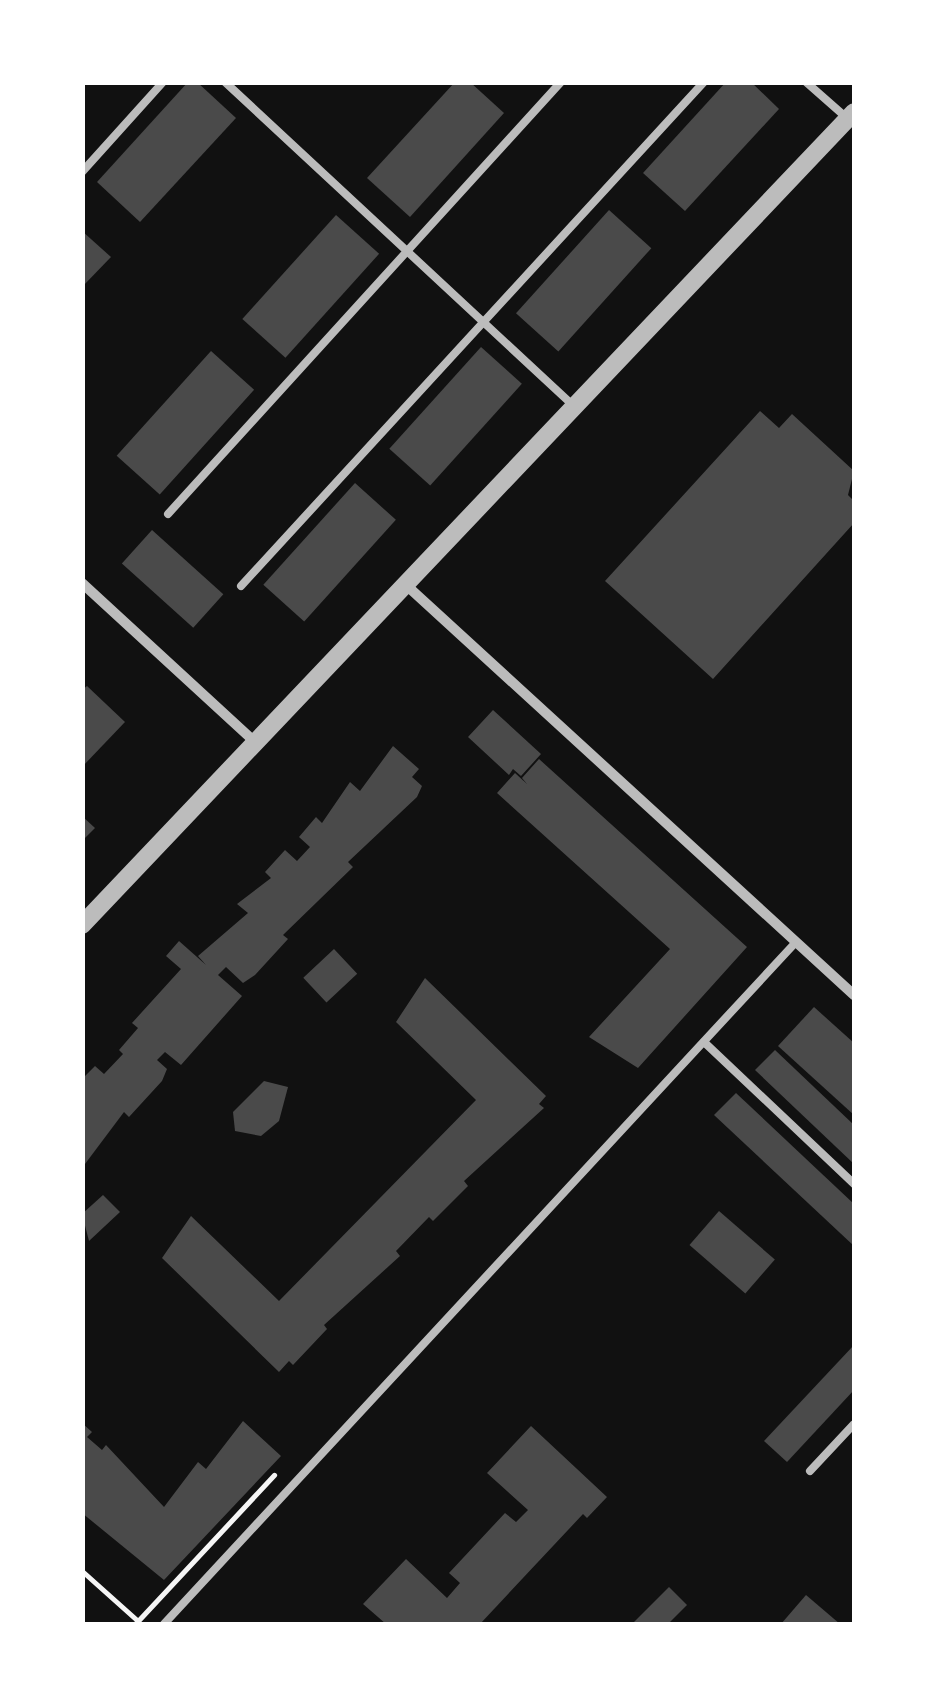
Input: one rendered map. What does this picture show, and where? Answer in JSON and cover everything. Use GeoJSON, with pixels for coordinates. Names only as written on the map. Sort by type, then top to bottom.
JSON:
{"type":"FeatureCollection","features":[{"type":"Feature","properties":{"kind":"street"},"geometry":{"type":"LineString","coordinates":[[82,925],[851,116]]}},
{"type":"Feature","properties":{"kind":"street"},"geometry":{"type":"LineString","coordinates":[[82,582],[254,741]]}},
{"type":"Feature","properties":{"kind":"street"},"geometry":{"type":"LineString","coordinates":[[405,584],[854,995]]}},
{"type":"Feature","properties":{"kind":"lane"},"geometry":{"type":"LineString","coordinates":[[82,172],[163,82]]}},
{"type":"Feature","properties":{"kind":"lane"},"geometry":{"type":"LineString","coordinates":[[226,82],[575,408]]}},
{"type":"Feature","properties":{"kind":"lane"},"geometry":{"type":"LineString","coordinates":[[168,514],[562,82]]}},
{"type":"Feature","properties":{"kind":"lane"},"geometry":{"type":"LineString","coordinates":[[240,586],[704,82]]}},
{"type":"Feature","properties":{"kind":"lane"},"geometry":{"type":"LineString","coordinates":[[806,82],[851,116]]}},
{"type":"Feature","properties":{"kind":"lane"},"geometry":{"type":"LineString","coordinates":[[164,1624],[796,942]]}},
{"type":"Feature","properties":{"kind":"lane"},"geometry":{"type":"LineString","coordinates":[[704,1042],[854,1184]]}},
{"type":"Feature","properties":{"kind":"lane"},"geometry":{"type":"LineString","coordinates":[[810,1471],[854,1424]]}},
{"type":"Feature","properties":{"kind":"path"},"geometry":{"type":"LineString","coordinates":[[82,1571],[136,1623],[274,1475]]}},
{"type":"Feature","properties":{"kind":"building"},"geometry":{"type":"Polygon","coordinates":[[[188,82],[197,82],[236,118],[140,222],[97,182],[188,82]]]}},
{"type":"Feature","properties":{"kind":"building"},"geometry":{"type":"Polygon","coordinates":[[[455,82],[470,82],[504,113],[410,217],[367,178],[455,82]]]}},
{"type":"Feature","properties":{"kind":"building"},"geometry":{"type":"Polygon","coordinates":[[[726,82],[751,82],[779,109],[685,211],[643,173],[726,82]]]}},
{"type":"Feature","properties":{"kind":"building"},"geometry":{"type":"Polygon","coordinates":[[[609,210],[651,248],[558,351],[516,313],[609,210]]]}},
{"type":"Feature","properties":{"kind":"building"},"geometry":{"type":"Polygon","coordinates":[[[336,215],[379,254],[285,358],[242,319],[336,215]]]}},
{"type":"Feature","properties":{"kind":"building"},"geometry":{"type":"Polygon","coordinates":[[[82,231],[111,257],[82,287],[82,231]]]}},
{"type":"Feature","properties":{"kind":"building"},"geometry":{"type":"Polygon","coordinates":[[[481,347],[522,384],[430,486],[389,449],[481,347]]]}},
{"type":"Feature","properties":{"kind":"building"},"geometry":{"type":"Polygon","coordinates":[[[211,351],[254,390],[160,495],[117,456],[211,351]]]}},
{"type":"Feature","properties":{"kind":"building"},"geometry":{"type":"Polygon","coordinates":[[[760,411],[779,428],[792,414],[854,471],[848,495],[854,501],[854,523],[713,679],[605,581],[760,411]]]}},
{"type":"Feature","properties":{"kind":"building"},"geometry":{"type":"Polygon","coordinates":[[[355,483],[396,520],[304,622],[263,585],[355,483]]]}},
{"type":"Feature","properties":{"kind":"building"},"geometry":{"type":"Polygon","coordinates":[[[152,530],[223,594],[193,628],[122,563],[152,530]]]}},
{"type":"Feature","properties":{"kind":"building"},"geometry":{"type":"Polygon","coordinates":[[[87,686],[125,722],[82,767],[82,690],[87,686]]]}},
{"type":"Feature","properties":{"kind":"building"},"geometry":{"type":"Polygon","coordinates":[[[493,710],[541,754],[521,776],[513,769],[509,775],[468,737],[493,710]]]}},
{"type":"Feature","properties":{"kind":"building"},"geometry":{"type":"Polygon","coordinates":[[[393,746],[419,769],[412,777],[422,786],[417,797],[348,862],[353,867],[283,935],[288,939],[255,975],[243,983],[226,967],[218,975],[242,996],[181,1065],[165,1052],[157,1060],[167,1069],[162,1081],[129,1117],[124,1112],[82,1168],[82,1079],[95,1066],[104,1074],[123,1054],[119,1050],[138,1028],[132,1023],[181,969],[166,956],[179,941],[206,965],[198,956],[248,913],[237,904],[271,878],[265,872],[285,850],[297,861],[310,847],[299,837],[316,817],[322,823],[350,782],[360,791],[393,746]]]}},
{"type":"Feature","properties":{"kind":"building"},"geometry":{"type":"Polygon","coordinates":[[[539,759],[747,947],[638,1068],[589,1037],[670,949],[497,793],[515,773],[527,784],[522,778],[539,759]]]}},
{"type":"Feature","properties":{"kind":"building"},"geometry":{"type":"Polygon","coordinates":[[[82,816],[95,828],[82,841],[82,816]]]}},
{"type":"Feature","properties":{"kind":"building"},"geometry":{"type":"Polygon","coordinates":[[[334,949],[357,974],[326,1003],[303,978],[334,949]]]}},
{"type":"Feature","properties":{"kind":"building"},"geometry":{"type":"Polygon","coordinates":[[[425,978],[546,1096],[539,1104],[544,1108],[464,1181],[468,1186],[433,1221],[429,1217],[396,1251],[400,1256],[324,1325],[327,1329],[293,1365],[289,1361],[279,1372],[162,1258],[191,1216],[279,1301],[476,1100],[396,1022],[425,978]]]}},
{"type":"Feature","properties":{"kind":"building"},"geometry":{"type":"Polygon","coordinates":[[[814,1007],[854,1043],[854,1115],[778,1046],[814,1007]]]}},
{"type":"Feature","properties":{"kind":"building"},"geometry":{"type":"Polygon","coordinates":[[[775,1050],[854,1125],[854,1164],[755,1070],[775,1050]]]}},
{"type":"Feature","properties":{"kind":"building"},"geometry":{"type":"Polygon","coordinates":[[[264,1081],[288,1087],[279,1121],[261,1136],[235,1131],[233,1112],[264,1081]]]}},
{"type":"Feature","properties":{"kind":"building"},"geometry":{"type":"Polygon","coordinates":[[[736,1093],[854,1204],[854,1246],[714,1115],[736,1093]]]}},
{"type":"Feature","properties":{"kind":"building"},"geometry":{"type":"Polygon","coordinates":[[[103,1195],[120,1212],[89,1241],[82,1214],[103,1195]]]}},
{"type":"Feature","properties":{"kind":"building"},"geometry":{"type":"Polygon","coordinates":[[[719,1211],[775,1260],[745,1294],[689,1245],[719,1211]]]}},
{"type":"Feature","properties":{"kind":"building"},"geometry":{"type":"Polygon","coordinates":[[[854,1345],[854,1390],[787,1462],[764,1441],[854,1345]]]}},
{"type":"Feature","properties":{"kind":"building"},"geometry":{"type":"Polygon","coordinates":[[[243,1421],[281,1456],[164,1580],[82,1513],[82,1423],[92,1432],[87,1437],[102,1450],[106,1445],[164,1507],[198,1462],[206,1469],[243,1421]]]}},
{"type":"Feature","properties":{"kind":"building"},"geometry":{"type":"Polygon","coordinates":[[[531,1426],[607,1497],[587,1518],[583,1514],[480,1624],[386,1624],[363,1604],[406,1559],[447,1598],[460,1583],[449,1573],[505,1513],[516,1522],[528,1510],[487,1473],[531,1426]]]}},
{"type":"Feature","properties":{"kind":"building"},"geometry":{"type":"Polygon","coordinates":[[[669,1587],[687,1605],[668,1624],[632,1624],[669,1587]]]}},
{"type":"Feature","properties":{"kind":"building"},"geometry":{"type":"Polygon","coordinates":[[[806,1595],[840,1624],[781,1624],[806,1595]]]}}]}
